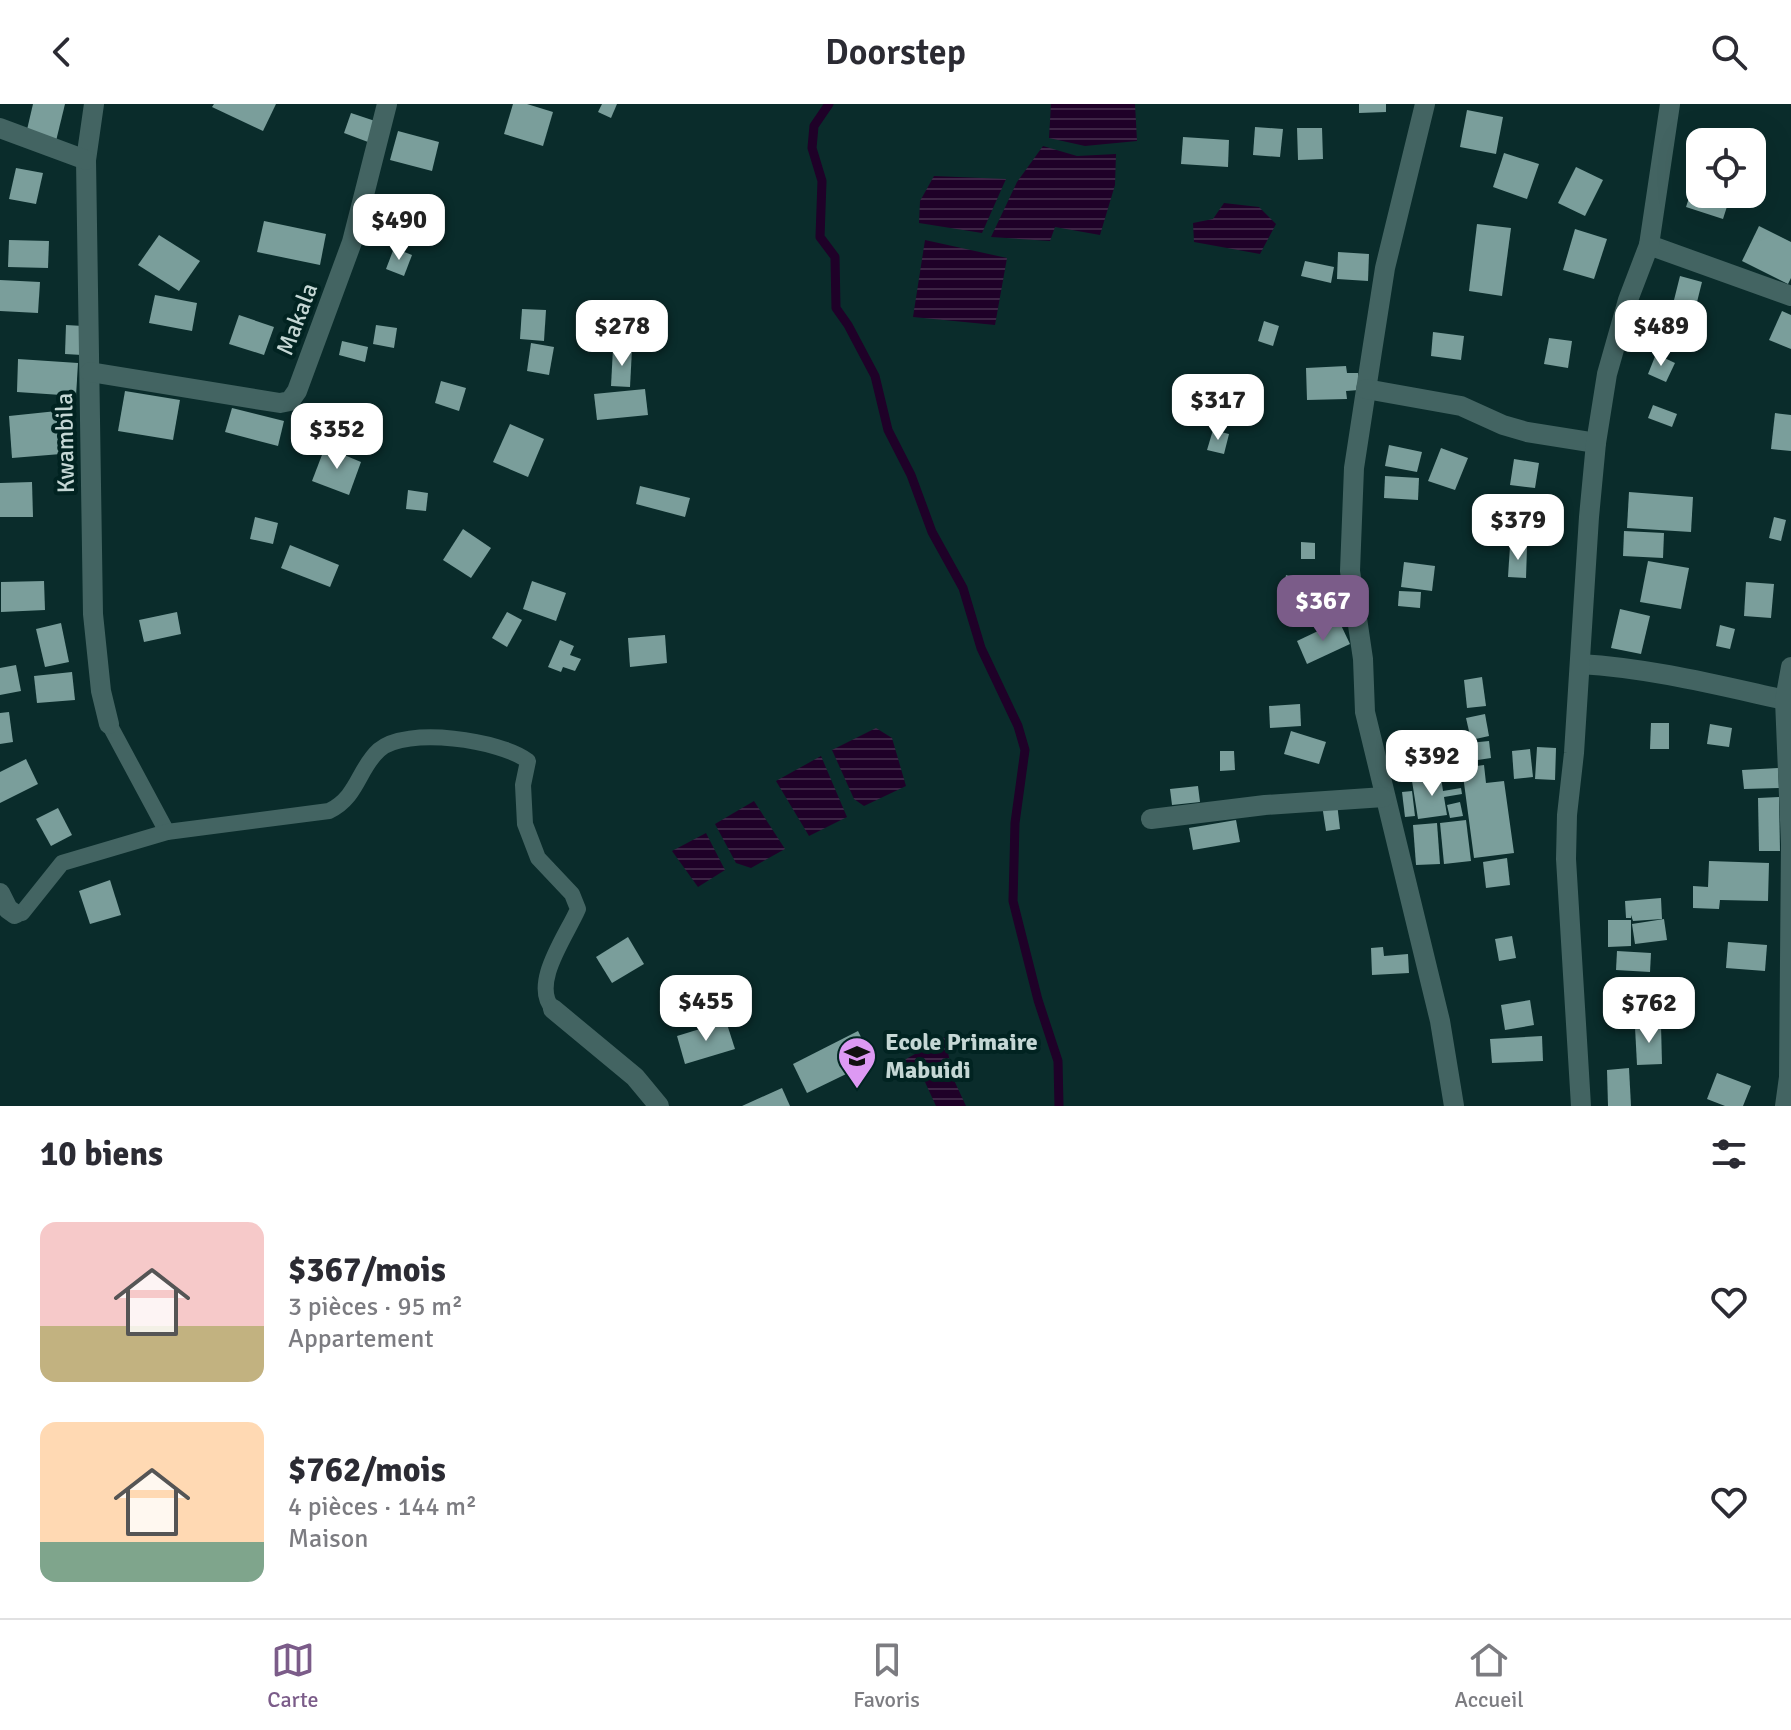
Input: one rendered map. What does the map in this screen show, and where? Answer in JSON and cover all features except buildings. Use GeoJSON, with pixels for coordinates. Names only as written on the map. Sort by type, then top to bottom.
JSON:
{"type":"FeatureCollection","features":[{"type":"Feature","properties":{"kind":"street"},"geometry":{"type":"LineString","coordinates":[[0,128],[86,160],[94,104]]}},
{"type":"Feature","properties":{"kind":"street","name":"Makala"},"geometry":{"type":"LineString","coordinates":[[90,372],[280,403],[290,401],[297,391],[336,291],[352,242],[387,104]]}},
{"type":"Feature","properties":{"kind":"street"},"geometry":{"type":"LineString","coordinates":[[1425,104],[1385,268],[1354,468],[1350,571],[1363,659],[1365,712],[1437,1007],[1454,1106]]}},
{"type":"Feature","properties":{"kind":"street"},"geometry":{"type":"LineString","coordinates":[[1581,1106],[1566,859],[1582,593],[1596,443],[1607,374],[1628,300],[1649,245],[1670,104]]}},
{"type":"Feature","properties":{"kind":"street","name":"Kwambila"},"geometry":{"type":"LineString","coordinates":[[86,160],[93,614],[101,691],[109,724]]}},
{"type":"Feature","properties":{"kind":"street"},"geometry":{"type":"LineString","coordinates":[[1649,245],[1791,296]]}},
{"type":"Feature","properties":{"kind":"street"},"geometry":{"type":"LineString","coordinates":[[1366,389],[1461,406],[1527,432],[1596,443]]}},
{"type":"Feature","properties":{"kind":"street"},"geometry":{"type":"LineString","coordinates":[[1580,664],[1620,666],[1673,675],[1785,700]]}},
{"type":"Feature","properties":{"kind":"street"},"geometry":{"type":"LineString","coordinates":[[1785,1106],[1789,1077],[1791,844],[1785,700],[1791,667]]}},
{"type":"Feature","properties":{"kind":"street"},"geometry":{"type":"LineString","coordinates":[[1151,819],[1265,805],[1384,797]]}},
{"type":"Feature","properties":{"kind":"street"},"geometry":{"type":"LineString","coordinates":[[0,893],[8,909],[15,914]]}},
{"type":"Feature","properties":{"kind":"street"},"geometry":{"type":"LineString","coordinates":[[553,1009],[635,1077],[659,1106]]}},
{"type":"Feature","properties":{"kind":"lane"},"geometry":{"type":"LineString","coordinates":[[109,724],[167,832]]}},
{"type":"Feature","properties":{"kind":"lane"},"geometry":{"type":"LineString","coordinates":[[15,914],[22,913],[62,863],[167,832],[329,811],[344,804],[375,753],[386,744],[399,739],[456,739],[517,753],[528,761],[523,785],[525,824],[538,858],[572,894],[578,909],[557,949],[544,991],[547,1003],[553,1009]]}},
{"type":"Feature","properties":{"kind":"shaded area"},"geometry":{"type":"Polygon","coordinates":[[[1051,104],[1135,104],[1137,141],[1085,146],[1049,138],[1051,104]]]}},
{"type":"Feature","properties":{"kind":"shaded area"},"geometry":{"type":"Polygon","coordinates":[[[1043,146],[1077,156],[1116,154],[1115,185],[1100,235],[1055,227],[1050,241],[991,237],[1017,182],[1043,146]]]}},
{"type":"Feature","properties":{"kind":"shaded area"},"geometry":{"type":"Polygon","coordinates":[[[934,176],[1006,179],[982,233],[919,223],[920,201],[934,176]]]}},
{"type":"Feature","properties":{"kind":"shaded area"},"geometry":{"type":"Polygon","coordinates":[[[1224,203],[1259,207],[1276,224],[1260,254],[1194,242],[1193,223],[1213,219],[1224,203]]]}},
{"type":"Feature","properties":{"kind":"shaded area"},"geometry":{"type":"Polygon","coordinates":[[[925,240],[1007,258],[995,325],[913,317],[925,240]]]}},
{"type":"Feature","properties":{"kind":"shaded area"},"geometry":{"type":"Polygon","coordinates":[[[876,728],[892,738],[906,786],[864,806],[854,799],[832,750],[876,728]]]}},
{"type":"Feature","properties":{"kind":"shaded area"},"geometry":{"type":"Polygon","coordinates":[[[821,756],[847,817],[809,836],[776,781],[821,756]]]}},
{"type":"Feature","properties":{"kind":"shaded area"},"geometry":{"type":"Polygon","coordinates":[[[754,801],[785,849],[751,868],[736,863],[715,824],[754,801]]]}},
{"type":"Feature","properties":{"kind":"shaded area"},"geometry":{"type":"Polygon","coordinates":[[[706,833],[725,870],[698,887],[672,851],[706,833]]]}},
{"type":"Feature","properties":{"kind":"shaded area"},"geometry":{"type":"Polygon","coordinates":[[[945,1037],[953,1078],[966,1106],[936,1106],[925,1082],[896,1076],[892,1067],[945,1037]]]}},
{"type":"Feature","properties":{"kind":"waterway"},"geometry":{"type":"LineString","coordinates":[[829,104],[814,126],[812,148],[822,181],[820,237],[835,257],[836,308],[875,376],[888,430],[911,475],[932,532],[963,588],[981,648],[1018,726],[1025,750],[1015,823],[1013,901],[1038,1000],[1058,1061],[1059,1106]]}},
{"type":"Feature","properties":{"kind":"place","name":"Ecole Primaire Mabuidi"},"geometry":{"type":"Point","coordinates":[857,1090]}}]}
